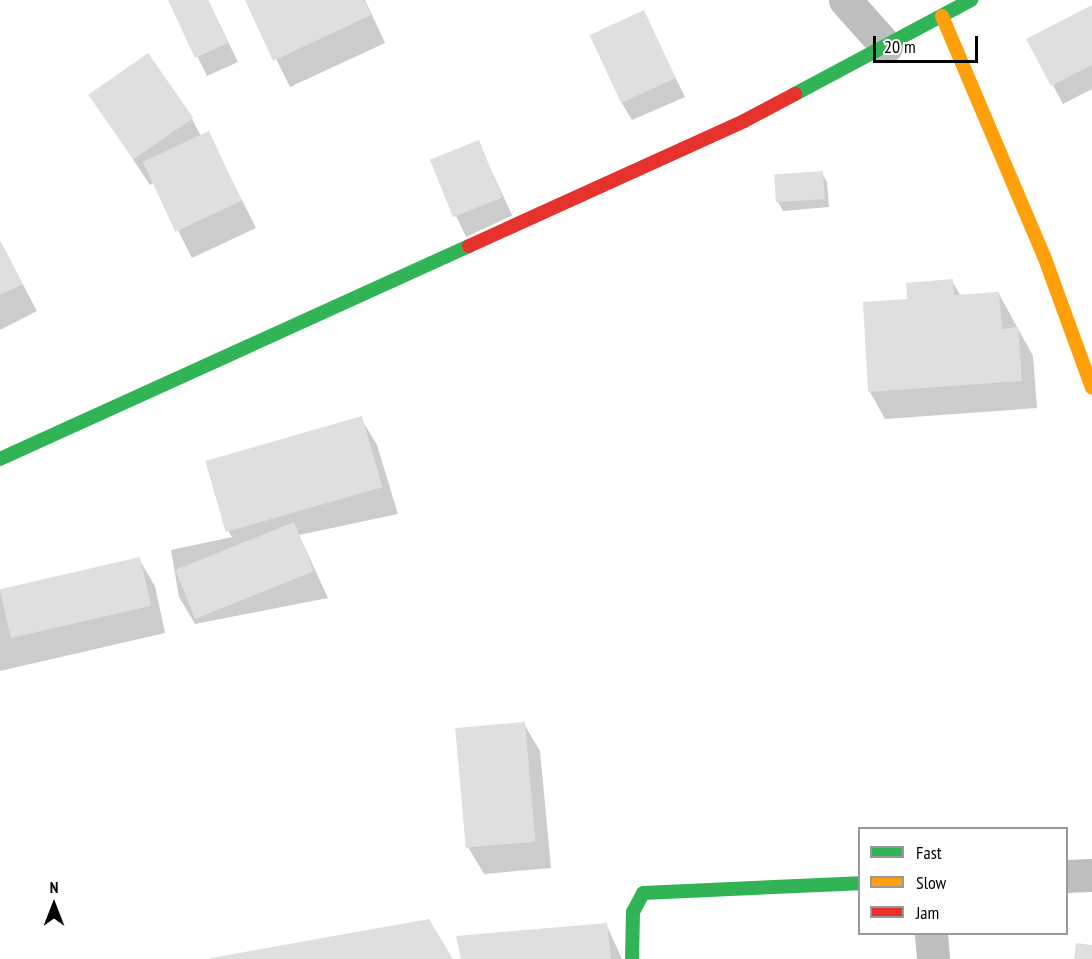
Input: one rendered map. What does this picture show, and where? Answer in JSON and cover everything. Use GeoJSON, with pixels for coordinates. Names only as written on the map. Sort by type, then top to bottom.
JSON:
{"type":"FeatureCollection","features":[{"type":"Feature","properties":{"kind":"street"},"geometry":{"type":"LineString","coordinates":[[845,0],[886,46]]}},
{"type":"Feature","properties":{"kind":"street"},"geometry":{"type":"LineString","coordinates":[[0,459],[744,121],[971,0]]}},
{"type":"Feature","properties":{"kind":"street"},"geometry":{"type":"LineString","coordinates":[[942,16],[1044,256],[1092,388]]}},
{"type":"Feature","properties":{"kind":"street"},"geometry":{"type":"LineString","coordinates":[[1068,876],[1092,875]]}},
{"type":"Feature","properties":{"kind":"street"},"geometry":{"type":"LineString","coordinates":[[632,959],[633,912],[643,893],[858,884]]}},
{"type":"Feature","properties":{"kind":"street"},"geometry":{"type":"LineString","coordinates":[[931,935],[933,959]]}},
{"type":"Feature","properties":{"kind":"building"},"geometry":{"type":"Polygon","coordinates":[[[168,0],[208,0],[228,43],[195,58],[168,0]]]}},
{"type":"Feature","properties":{"kind":"building"},"geometry":{"type":"Polygon","coordinates":[[[245,0],[364,0],[371,15],[273,61],[245,0]]]}},
{"type":"Feature","properties":{"kind":"building"},"geometry":{"type":"Polygon","coordinates":[[[1092,5],[1092,65],[1051,86],[1026,39],[1092,5]]]}},
{"type":"Feature","properties":{"kind":"building"},"geometry":{"type":"Polygon","coordinates":[[[644,10],[676,78],[621,103],[590,35],[644,10]]]}},
{"type":"Feature","properties":{"kind":"building"},"geometry":{"type":"Polygon","coordinates":[[[148,53],[193,118],[134,160],[88,95],[148,53]]]}},
{"type":"Feature","properties":{"kind":"building"},"geometry":{"type":"Polygon","coordinates":[[[209,131],[242,201],[175,232],[143,162],[209,131]]]}},
{"type":"Feature","properties":{"kind":"building"},"geometry":{"type":"Polygon","coordinates":[[[479,140],[502,197],[453,217],[430,160],[479,140]]]}},
{"type":"Feature","properties":{"kind":"building"},"geometry":{"type":"Polygon","coordinates":[[[823,171],[825,199],[776,202],[774,174],[823,171]]]}},
{"type":"Feature","properties":{"kind":"building"},"geometry":{"type":"Polygon","coordinates":[[[0,240],[23,284],[0,295],[0,240]]]}},
{"type":"Feature","properties":{"kind":"building"},"geometry":{"type":"Polygon","coordinates":[[[953,279],[954,295],[999,292],[1002,329],[1018,327],[1022,381],[868,392],[863,302],[907,299],[906,283],[953,279]]]}},
{"type":"Feature","properties":{"kind":"building"},"geometry":{"type":"Polygon","coordinates":[[[362,416],[382,487],[226,532],[205,461],[362,416]]]}},
{"type":"Feature","properties":{"kind":"building"},"geometry":{"type":"Polygon","coordinates":[[[294,522],[314,571],[195,619],[175,570],[294,522]]]}},
{"type":"Feature","properties":{"kind":"building"},"geometry":{"type":"Polygon","coordinates":[[[140,557],[151,606],[11,638],[0,589],[140,557]]]}},
{"type":"Feature","properties":{"kind":"building"},"geometry":{"type":"Polygon","coordinates":[[[525,722],[535,842],[466,848],[455,728],[525,722]]]}},
{"type":"Feature","properties":{"kind":"building"},"geometry":{"type":"Polygon","coordinates":[[[429,919],[453,959],[211,959],[211,958],[429,919]]]}},
{"type":"Feature","properties":{"kind":"building"},"geometry":{"type":"Polygon","coordinates":[[[607,923],[611,959],[461,959],[456,936],[607,923]]]}},
{"type":"Feature","properties":{"kind":"building"},"geometry":{"type":"Polygon","coordinates":[[[1076,943],[1092,945],[1092,959],[1074,959],[1076,943]]]}},
{"type":"Feature","properties":{"kind":"traffic: fast"},"geometry":{"type":"LineString","coordinates":[[795,94],[971,0]]}},
{"type":"Feature","properties":{"kind":"traffic: fast"},"geometry":{"type":"LineString","coordinates":[[0,459],[469,246]]}},
{"type":"Feature","properties":{"kind":"traffic: fast"},"geometry":{"type":"LineString","coordinates":[[632,959],[633,912],[643,893],[858,883]]}},
{"type":"Feature","properties":{"kind":"traffic: slow"},"geometry":{"type":"LineString","coordinates":[[942,16],[1044,256],[1092,388]]}},
{"type":"Feature","properties":{"kind":"traffic: jam"},"geometry":{"type":"LineString","coordinates":[[469,246],[744,121],[795,94]]}}]}
